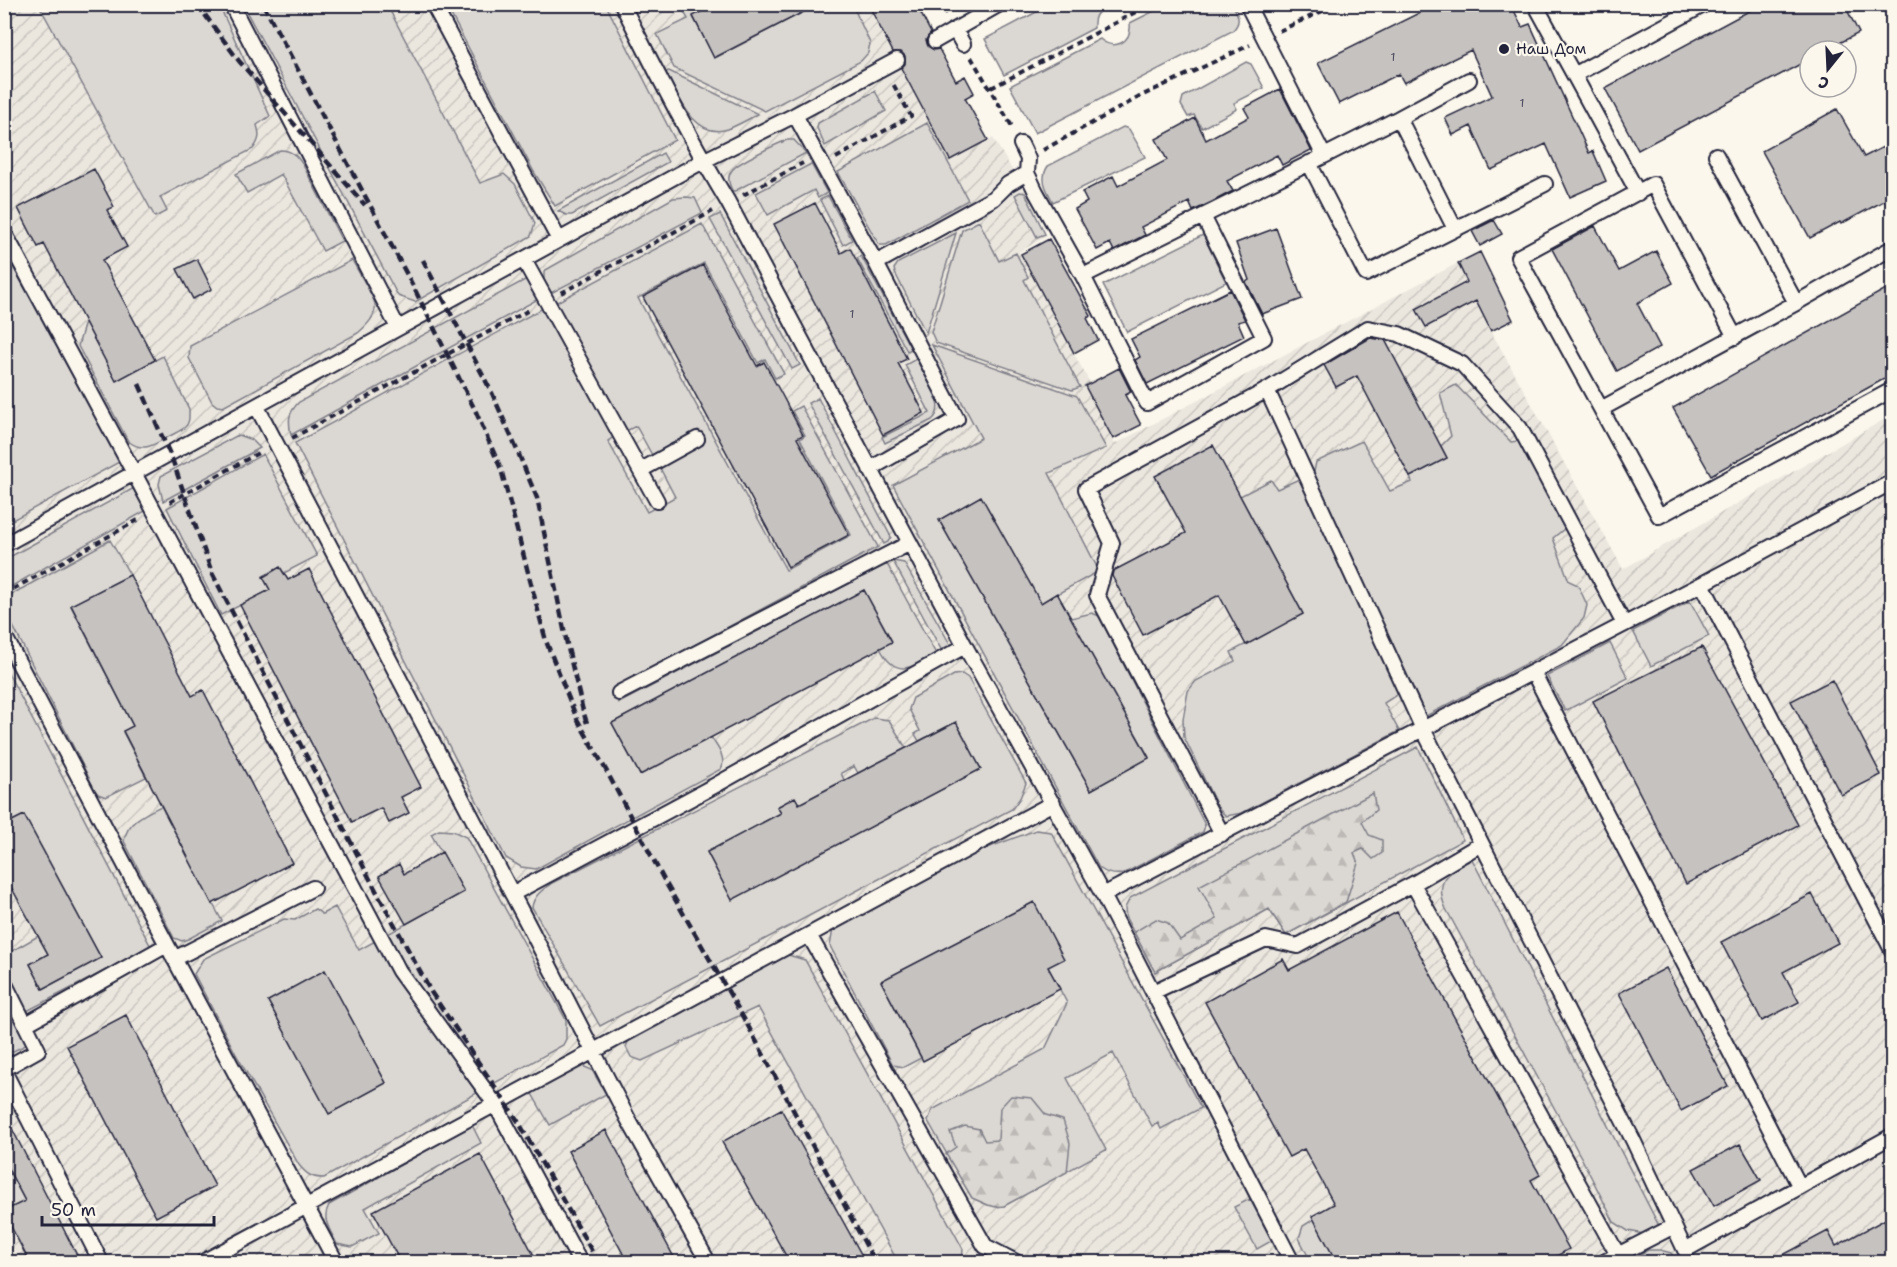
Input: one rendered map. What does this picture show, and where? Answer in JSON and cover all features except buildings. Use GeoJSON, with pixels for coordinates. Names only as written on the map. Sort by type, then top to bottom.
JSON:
{"type":"FeatureCollection","features":[{"type":"Feature","properties":{"kind":"lane"},"geometry":{"type":"LineString","coordinates":[[231,4],[398,328]]}},
{"type":"Feature","properties":{"kind":"lane"},"geometry":{"type":"LineString","coordinates":[[433,4],[559,240]]}},
{"type":"Feature","properties":{"kind":"lane"},"geometry":{"type":"LineString","coordinates":[[622,4],[703,161],[728,202],[965,646],[1104,895],[1292,1263]]}},
{"type":"Feature","properties":{"kind":"lane"},"geometry":{"type":"LineString","coordinates":[[935,40],[1000,4]]}},
{"type":"Feature","properties":{"kind":"lane"},"geometry":{"type":"LineString","coordinates":[[1247,4],[1324,156]]}},
{"type":"Feature","properties":{"kind":"lane"},"geometry":{"type":"LineString","coordinates":[[1535,4],[1638,193]]}},
{"type":"Feature","properties":{"kind":"lane"},"geometry":{"type":"LineString","coordinates":[[1574,75],[1705,4]]}},
{"type":"Feature","properties":{"kind":"lane"},"geometry":{"type":"LineString","coordinates":[[1890,4],[1893,9]]}},
{"type":"Feature","properties":{"kind":"lane"},"geometry":{"type":"LineString","coordinates":[[955,30],[963,44]]}},
{"type":"Feature","properties":{"kind":"lane"},"geometry":{"type":"LineString","coordinates":[[4,545],[703,161],[897,60]]}},
{"type":"Feature","properties":{"kind":"lane"},"geometry":{"type":"LineString","coordinates":[[1083,276],[1399,118],[1469,80]]}},
{"type":"Feature","properties":{"kind":"lane"},"geometry":{"type":"LineString","coordinates":[[795,115],[876,263],[957,419],[870,469]]}},
{"type":"Feature","properties":{"kind":"lane"},"geometry":{"type":"LineString","coordinates":[[1399,118],[1455,229]]}},
{"type":"Feature","properties":{"kind":"lane"},"geometry":{"type":"LineString","coordinates":[[1021,144],[1028,166],[1147,403],[1264,338],[1203,216]]}},
{"type":"Feature","properties":{"kind":"lane"},"geometry":{"type":"LineString","coordinates":[[1716,155],[1796,303]]}},
{"type":"Feature","properties":{"kind":"lane"},"geometry":{"type":"LineString","coordinates":[[1310,163],[1366,274],[1545,184]]}},
{"type":"Feature","properties":{"kind":"lane"},"geometry":{"type":"LineString","coordinates":[[876,263],[994,198],[1028,166]]}},
{"type":"Feature","properties":{"kind":"lane"},"geometry":{"type":"LineString","coordinates":[[1735,337],[1653,184],[1518,257],[1659,516],[1893,390]]}},
{"type":"Feature","properties":{"kind":"lane"},"geometry":{"type":"LineString","coordinates":[[4,232],[399,971],[495,1104],[580,1263]]}},
{"type":"Feature","properties":{"kind":"lane"},"geometry":{"type":"LineString","coordinates":[[1601,409],[1893,248]]}},
{"type":"Feature","properties":{"kind":"lane"},"geometry":{"type":"LineString","coordinates":[[524,260],[657,501]]}},
{"type":"Feature","properties":{"kind":"lane"},"geometry":{"type":"LineString","coordinates":[[1222,834],[1097,595],[1112,543],[1086,489],[1268,390],[1368,327],[1399,334],[1462,364],[1520,428],[1624,624]]}},
{"type":"Feature","properties":{"kind":"lane"},"geometry":{"type":"LineString","coordinates":[[1268,390],[1423,729],[1633,1140],[1689,1256],[1800,1186],[1893,1136]]}},
{"type":"Feature","properties":{"kind":"lane"},"geometry":{"type":"LineString","coordinates":[[257,407],[628,1119],[708,1263]]}},
{"type":"Feature","properties":{"kind":"lane"},"geometry":{"type":"LineString","coordinates":[[640,470],[697,439]]}},
{"type":"Feature","properties":{"kind":"lane"},"geometry":{"type":"LineString","coordinates":[[1104,895],[1893,482]]}},
{"type":"Feature","properties":{"kind":"lane"},"geometry":{"type":"LineString","coordinates":[[619,693],[910,543]]}},
{"type":"Feature","properties":{"kind":"lane"},"geometry":{"type":"LineString","coordinates":[[1702,584],[1893,950]]}},
{"type":"Feature","properties":{"kind":"lane"},"geometry":{"type":"LineString","coordinates":[[4,635],[336,1263]]}},
{"type":"Feature","properties":{"kind":"lane"},"geometry":{"type":"LineString","coordinates":[[512,894],[714,786],[965,646]]}},
{"type":"Feature","properties":{"kind":"lane"},"geometry":{"type":"LineString","coordinates":[[1533,672],[1800,1186]]}},
{"type":"Feature","properties":{"kind":"lane"},"geometry":{"type":"LineString","coordinates":[[203,1263],[1053,803]]}},
{"type":"Feature","properties":{"kind":"lane"},"geometry":{"type":"LineString","coordinates":[[1153,992],[1266,939],[1298,946],[1413,885],[1481,844]]}},
{"type":"Feature","properties":{"kind":"lane"},"geometry":{"type":"LineString","coordinates":[[1413,885],[1618,1255]]}},
{"type":"Feature","properties":{"kind":"lane"},"geometry":{"type":"LineString","coordinates":[[174,959],[313,888]]}},
{"type":"Feature","properties":{"kind":"lane"},"geometry":{"type":"LineString","coordinates":[[809,935],[994,1263]]}},
{"type":"Feature","properties":{"kind":"lane"},"geometry":{"type":"LineString","coordinates":[[26,1024],[167,945]]}},
{"type":"Feature","properties":{"kind":"lane"},"geometry":{"type":"LineString","coordinates":[[4,982],[38,1050],[4,1070],[101,1263]]}},
{"type":"Feature","properties":{"kind":"lane"},"geometry":{"type":"LineString","coordinates":[[1604,1263],[1674,1226]]}},
{"type":"Feature","properties":{"kind":"lane"},"geometry":{"type":"LineString","coordinates":[[985,1246],[1016,1263]]}},
{"type":"Feature","properties":{"kind":"path"},"geometry":{"type":"LineString","coordinates":[[991,88],[1151,4]]}},
{"type":"Feature","properties":{"kind":"path"},"geometry":{"type":"LineString","coordinates":[[1028,166],[1143,95],[1338,4]]}},
{"type":"Feature","properties":{"kind":"path"},"geometry":{"type":"LineString","coordinates":[[963,44],[991,88],[1021,144]]}},
{"type":"Feature","properties":{"kind":"path"},"geometry":{"type":"LineString","coordinates":[[166,504],[694,223],[728,202],[820,161],[911,116],[883,67]]}},
{"type":"Feature","properties":{"kind":"path"},"geometry":{"type":"LineString","coordinates":[[4,594],[145,516]]}},
{"type":"Feature","properties":{"kind":"shaded area"},"geometry":{"type":"Polygon","coordinates":[[[5,5],[916,5],[987,140],[993,138],[1026,193],[1047,236],[1019,252],[1090,383],[1085,386],[1115,444],[1458,263],[1491,331],[1623,569],[1892,415],[1892,1262],[5,1262],[5,5]]]}},
{"type":"Feature","properties":{"kind":"green space"},"geometry":{"type":"Polygon","coordinates":[[[852,4],[870,43],[868,53],[861,61],[765,111],[674,68],[657,34],[688,19],[680,5],[716,5],[693,17],[715,58],[809,9],[807,5],[852,4]]]}},
{"type":"Feature","properties":{"kind":"green space"},"geometry":{"type":"Polygon","coordinates":[[[39,5],[219,5],[270,116],[257,125],[259,137],[257,143],[253,149],[160,197],[167,211],[155,217],[39,5]]]}},
{"type":"Feature","properties":{"kind":"green space"},"geometry":{"type":"Polygon","coordinates":[[[243,5],[387,5],[480,183],[504,174],[515,184],[535,223],[531,236],[415,302],[398,296],[243,5]]]}},
{"type":"Feature","properties":{"kind":"green space"},"geometry":{"type":"Polygon","coordinates":[[[446,5],[606,5],[675,140],[555,206],[534,172],[446,5]]]}},
{"type":"Feature","properties":{"kind":"green space"},"geometry":{"type":"Polygon","coordinates":[[[1050,5],[1139,5],[1124,12],[1113,7],[1103,9],[1096,16],[1094,28],[1004,75],[985,39],[1050,5]]]}},
{"type":"Feature","properties":{"kind":"green space"},"geometry":{"type":"Polygon","coordinates":[[[1166,5],[1233,5],[1238,21],[1232,31],[1035,133],[1010,86],[1100,39],[1105,43],[1121,43],[1128,36],[1130,23],[1166,5]]]}},
{"type":"Feature","properties":{"kind":"green space"},"geometry":{"type":"Polygon","coordinates":[[[1246,62],[1251,64],[1264,88],[1234,103],[1237,109],[1202,128],[1194,115],[1188,117],[1181,105],[1183,97],[1246,62]]]}},
{"type":"Feature","properties":{"kind":"green space"},"geometry":{"type":"Polygon","coordinates":[[[668,71],[758,114],[728,129],[716,131],[706,128],[697,122],[682,103],[666,73],[668,71]]]}},
{"type":"Feature","properties":{"kind":"green space"},"geometry":{"type":"Polygon","coordinates":[[[875,91],[886,111],[825,146],[817,128],[818,123],[875,91]]]}},
{"type":"Feature","properties":{"kind":"green space"},"geometry":{"type":"Polygon","coordinates":[[[927,123],[968,200],[886,245],[881,245],[838,172],[927,123]]]}},
{"type":"Feature","properties":{"kind":"green space"},"geometry":{"type":"Polygon","coordinates":[[[1123,127],[1129,129],[1145,157],[1053,202],[1044,180],[1048,166],[1123,127]]]}},
{"type":"Feature","properties":{"kind":"green space"},"geometry":{"type":"Polygon","coordinates":[[[787,140],[794,140],[806,153],[733,192],[729,181],[732,170],[749,158],[787,140]]]}},
{"type":"Feature","properties":{"kind":"green space"},"geometry":{"type":"Polygon","coordinates":[[[280,150],[288,151],[299,159],[342,241],[323,251],[281,174],[247,193],[236,174],[280,150]]]}},
{"type":"Feature","properties":{"kind":"green space"},"geometry":{"type":"Polygon","coordinates":[[[663,153],[668,162],[572,215],[558,211],[663,153]]]}},
{"type":"Feature","properties":{"kind":"green space"},"geometry":{"type":"Polygon","coordinates":[[[811,164],[827,193],[818,198],[814,190],[768,215],[756,193],[811,164]]]}},
{"type":"Feature","properties":{"kind":"green space"},"geometry":{"type":"Polygon","coordinates":[[[1020,192],[1025,193],[1045,234],[1037,237],[1015,195],[1020,192]]]}},
{"type":"Feature","properties":{"kind":"green space"},"geometry":{"type":"Polygon","coordinates":[[[828,196],[852,240],[843,245],[820,200],[828,196]]]}},
{"type":"Feature","properties":{"kind":"green space"},"geometry":{"type":"Polygon","coordinates":[[[673,198],[695,198],[702,213],[551,293],[544,280],[544,271],[673,198]]]}},
{"type":"Feature","properties":{"kind":"green space"},"geometry":{"type":"Polygon","coordinates":[[[720,214],[800,365],[792,369],[710,219],[720,214]]]}},
{"type":"Feature","properties":{"kind":"green space"},"geometry":{"type":"Polygon","coordinates":[[[979,221],[999,261],[1016,253],[1028,277],[1024,280],[1080,387],[1072,390],[936,343],[931,332],[962,230],[979,221]]]}},
{"type":"Feature","properties":{"kind":"green space"},"geometry":{"type":"Polygon","coordinates":[[[702,224],[784,374],[775,378],[765,359],[758,363],[704,263],[638,298],[786,570],[851,535],[800,439],[805,435],[792,411],[801,406],[878,547],[612,689],[619,703],[887,564],[936,654],[905,668],[892,664],[880,648],[892,641],[864,590],[612,723],[640,775],[711,737],[722,757],[723,765],[721,769],[536,869],[521,867],[506,858],[295,443],[545,307],[615,436],[608,441],[647,512],[675,497],[659,466],[705,441],[698,430],[652,455],[636,426],[626,431],[555,303],[702,224]]]}},
{"type":"Feature","properties":{"kind":"green space"},"geometry":{"type":"Polygon","coordinates":[[[956,233],[926,333],[894,269],[898,263],[956,233]]]}},
{"type":"Feature","properties":{"kind":"green space"},"geometry":{"type":"Polygon","coordinates":[[[1203,235],[1226,282],[1127,332],[1103,285],[1203,235]]]}},
{"type":"Feature","properties":{"kind":"green space"},"geometry":{"type":"Polygon","coordinates":[[[4,251],[121,461],[5,524],[4,524],[4,251]]]}},
{"type":"Feature","properties":{"kind":"green space"},"geometry":{"type":"Polygon","coordinates":[[[861,256],[911,349],[907,351],[857,258],[861,256]]]}},
{"type":"Feature","properties":{"kind":"green space"},"geometry":{"type":"Polygon","coordinates":[[[352,260],[375,304],[373,317],[364,327],[358,333],[223,407],[212,402],[189,358],[190,346],[352,260]]]}},
{"type":"Feature","properties":{"kind":"green space"},"geometry":{"type":"Polygon","coordinates":[[[525,280],[529,280],[540,298],[291,435],[290,417],[299,402],[525,280]]]}},
{"type":"Feature","properties":{"kind":"green space"},"geometry":{"type":"Polygon","coordinates":[[[85,322],[116,380],[163,356],[189,409],[185,427],[158,443],[148,446],[138,447],[128,441],[78,346],[85,322]]]}},
{"type":"Feature","properties":{"kind":"green space"},"geometry":{"type":"Polygon","coordinates":[[[932,345],[1077,396],[1106,448],[1049,473],[1099,571],[1041,603],[981,497],[939,520],[1091,790],[1149,757],[1071,618],[1092,613],[1099,616],[1205,825],[1203,832],[1123,874],[1110,874],[1099,868],[893,485],[981,438],[932,345]]]}},
{"type":"Feature","properties":{"kind":"green space"},"geometry":{"type":"Polygon","coordinates":[[[916,359],[937,399],[937,414],[932,420],[885,443],[882,437],[930,413],[905,365],[916,359]]]}},
{"type":"Feature","properties":{"kind":"green space"},"geometry":{"type":"Polygon","coordinates":[[[1456,385],[1511,442],[1518,441],[1529,452],[1569,525],[1553,538],[1569,581],[1578,585],[1587,605],[1584,618],[1562,645],[1426,716],[1313,476],[1316,462],[1362,441],[1390,491],[1412,482],[1410,477],[1447,458],[1441,446],[1451,436],[1440,393],[1456,385]]]}},
{"type":"Feature","properties":{"kind":"green space"},"geometry":{"type":"Polygon","coordinates":[[[818,398],[891,537],[884,544],[808,403],[818,398]]]}},
{"type":"Feature","properties":{"kind":"green space"},"geometry":{"type":"Polygon","coordinates":[[[238,435],[252,440],[260,448],[163,501],[159,484],[161,476],[238,435]]]}},
{"type":"Feature","properties":{"kind":"green space"},"geometry":{"type":"Polygon","coordinates":[[[263,454],[317,556],[284,573],[280,568],[263,576],[270,590],[221,615],[167,508],[263,454]]]}},
{"type":"Feature","properties":{"kind":"green space"},"geometry":{"type":"Polygon","coordinates":[[[1299,479],[1401,692],[1384,703],[1399,731],[1242,813],[1226,816],[1218,808],[1184,737],[1183,719],[1188,691],[1196,681],[1235,661],[1231,652],[1303,614],[1240,496],[1271,480],[1277,489],[1299,479]]]}},
{"type":"Feature","properties":{"kind":"green space"},"geometry":{"type":"Polygon","coordinates":[[[134,488],[147,510],[5,590],[6,559],[134,488]]]}},
{"type":"Feature","properties":{"kind":"green space"},"geometry":{"type":"Polygon","coordinates":[[[110,540],[130,575],[71,606],[133,726],[123,732],[146,777],[106,797],[95,790],[5,610],[5,598],[110,540]]]}},
{"type":"Feature","properties":{"kind":"green space"},"geometry":{"type":"Polygon","coordinates":[[[893,561],[904,563],[950,644],[949,647],[942,651],[893,561]]]}},
{"type":"Feature","properties":{"kind":"green space"},"geometry":{"type":"Polygon","coordinates":[[[1690,601],[1709,636],[1651,666],[1633,631],[1690,601]]]}},
{"type":"Feature","properties":{"kind":"green space"},"geometry":{"type":"Polygon","coordinates":[[[1610,643],[1628,678],[1565,711],[1547,676],[1610,643]]]}},
{"type":"Feature","properties":{"kind":"green space"},"geometry":{"type":"Polygon","coordinates":[[[4,665],[151,947],[23,1013],[5,975],[5,955],[38,936],[48,954],[30,964],[43,989],[101,958],[24,815],[5,825],[5,782],[10,779],[4,769],[4,665]]]}},
{"type":"Feature","properties":{"kind":"green space"},"geometry":{"type":"Polygon","coordinates":[[[962,674],[968,678],[1026,783],[1020,798],[1012,809],[600,1026],[532,907],[539,893],[552,883],[874,718],[889,720],[906,748],[858,773],[854,766],[841,773],[844,780],[799,804],[795,798],[778,806],[781,813],[707,852],[732,899],[981,769],[956,722],[919,741],[915,734],[920,731],[909,709],[913,698],[954,675],[962,674]]]}},
{"type":"Feature","properties":{"kind":"green space"},"geometry":{"type":"Polygon","coordinates":[[[1418,747],[1463,840],[1286,935],[1269,909],[1155,972],[1126,918],[1125,908],[1130,898],[1418,747]]]}},
{"type":"Feature","properties":{"kind":"green space"},"geometry":{"type":"Polygon","coordinates":[[[1373,793],[1376,810],[1362,822],[1369,835],[1382,840],[1382,853],[1373,859],[1363,849],[1354,853],[1358,863],[1346,902],[1286,935],[1269,909],[1155,972],[1134,932],[1156,919],[1168,923],[1180,940],[1217,919],[1199,886],[1373,793]]]}},
{"type":"Feature","properties":{"kind":"green space"},"geometry":{"type":"Polygon","coordinates":[[[161,806],[222,921],[182,941],[174,938],[124,841],[133,823],[161,806]]]}},
{"type":"Feature","properties":{"kind":"green space"},"geometry":{"type":"Polygon","coordinates":[[[439,830],[453,831],[466,837],[566,1020],[566,1039],[563,1045],[324,1178],[313,1177],[299,1165],[194,974],[203,959],[284,919],[295,920],[315,909],[322,914],[335,907],[359,950],[464,892],[431,834],[439,830]],[[325,971],[268,1001],[329,1113],[386,1083],[325,971]]]}},
{"type":"Feature","properties":{"kind":"green space"},"geometry":{"type":"Polygon","coordinates":[[[1036,830],[1051,832],[1201,1108],[1161,1129],[1158,1123],[1152,1126],[1113,1053],[1067,1078],[1106,1150],[1004,1206],[988,1205],[972,1198],[928,1121],[932,1110],[1045,1049],[1067,1003],[1048,967],[1034,902],[881,981],[921,1058],[904,1067],[893,1065],[830,946],[833,929],[964,858],[1036,830]]]}},
{"type":"Feature","properties":{"kind":"green space"},"geometry":{"type":"Polygon","coordinates":[[[1472,859],[1659,1226],[1644,1234],[1628,1231],[1614,1222],[1446,909],[1442,899],[1442,884],[1456,868],[1472,859]]]}},
{"type":"Feature","properties":{"kind":"green space"},"geometry":{"type":"Polygon","coordinates":[[[785,954],[805,960],[963,1249],[962,1262],[898,1262],[758,1007],[642,1061],[631,1057],[626,1047],[630,1037],[785,954]]]}},
{"type":"Feature","properties":{"kind":"green space"},"geometry":{"type":"Polygon","coordinates":[[[4,998],[28,1044],[5,1055],[4,1055],[4,998]]]}},
{"type":"Feature","properties":{"kind":"green space"},"geometry":{"type":"Polygon","coordinates":[[[580,1065],[592,1070],[606,1094],[550,1125],[531,1092],[580,1065]]]}},
{"type":"Feature","properties":{"kind":"green space"},"geometry":{"type":"Polygon","coordinates":[[[1011,1096],[1032,1098],[1046,1115],[1063,1120],[1070,1143],[1067,1172],[1004,1206],[996,1207],[972,1198],[946,1154],[956,1147],[950,1132],[965,1126],[979,1129],[985,1141],[998,1140],[1000,1108],[1011,1096]]]}},
{"type":"Feature","properties":{"kind":"green space"},"geometry":{"type":"Polygon","coordinates":[[[472,1125],[481,1143],[365,1208],[379,1233],[352,1247],[337,1244],[326,1220],[329,1205],[472,1125]]]}},
{"type":"Feature","properties":{"kind":"green space"},"geometry":{"type":"Polygon","coordinates":[[[4,1161],[25,1201],[5,1211],[4,1211],[4,1161]]]}},
{"type":"Feature","properties":{"kind":"green space"},"geometry":{"type":"Polygon","coordinates":[[[1250,1199],[1273,1240],[1257,1249],[1234,1207],[1250,1199]]]}},
{"type":"Feature","properties":{"kind":"green space"},"geometry":{"type":"Polygon","coordinates":[[[1314,1219],[1337,1262],[1311,1262],[1299,1238],[1303,1226],[1314,1219]]]}},
{"type":"Feature","properties":{"kind":"green space"},"geometry":{"type":"Polygon","coordinates":[[[1648,1250],[1671,1253],[1676,1262],[1626,1262],[1648,1250]]]}},
{"type":"Feature","properties":{"kind":"railway"},"geometry":{"type":"LineString","coordinates":[[197,4],[239,61],[365,205]]}},
{"type":"Feature","properties":{"kind":"railway"},"geometry":{"type":"LineString","coordinates":[[263,4],[413,286],[476,412],[501,469],[546,641],[577,719],[664,880],[747,1024],[875,1262]]}},
{"type":"Feature","properties":{"kind":"railway"},"geometry":{"type":"LineString","coordinates":[[423,260],[492,393],[537,498],[567,644],[587,723]]}},
{"type":"Feature","properties":{"kind":"railway"},"geometry":{"type":"LineString","coordinates":[[139,384],[172,459],[212,573],[372,883],[431,992],[518,1121],[598,1262]]}},
{"type":"Feature","properties":{"kind":"place","name":"Наш Дом"},"geometry":{"type":"Point","coordinates":[1504,49]}}]}
